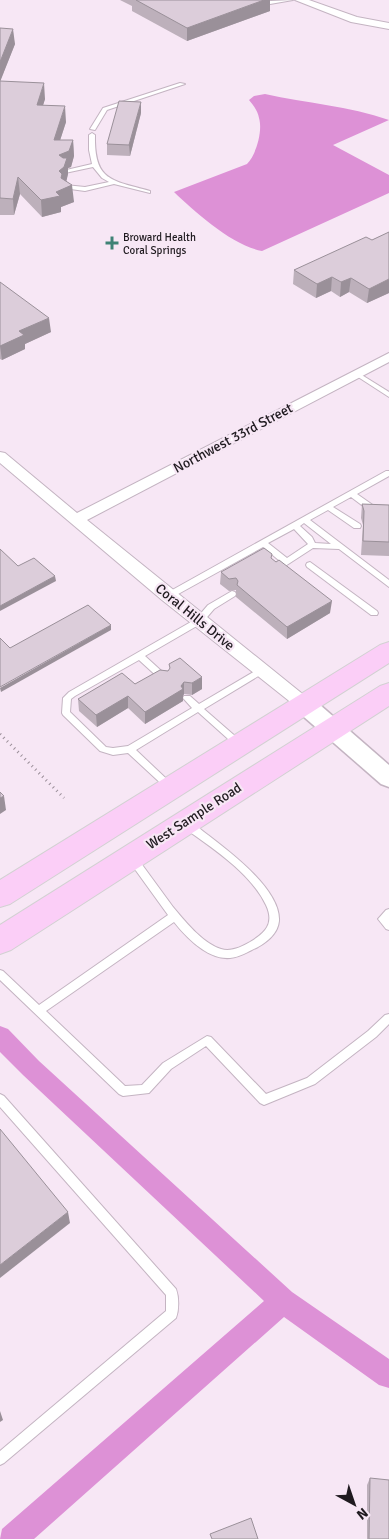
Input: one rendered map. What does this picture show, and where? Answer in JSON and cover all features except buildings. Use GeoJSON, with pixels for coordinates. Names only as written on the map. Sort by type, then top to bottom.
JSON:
{"type":"FeatureCollection","features":[{"type":"Feature","properties":{"kind":"main road"},"geometry":{"type":"LineString","coordinates":[[0,895],[389,652]]}},
{"type":"Feature","properties":{"kind":"main road","name":"West Sample Road"},"geometry":{"type":"LineString","coordinates":[[0,941],[389,693]]}},
{"type":"Feature","properties":{"kind":"street"},"geometry":{"type":"LineString","coordinates":[[300,0],[336,14],[389,26]]}},
{"type":"Feature","properties":{"kind":"street","name":"Northwest 33rd Street"},"geometry":{"type":"LineString","coordinates":[[77,520],[389,358]]}},
{"type":"Feature","properties":{"kind":"street","name":"Coral Hills Drive"},"geometry":{"type":"LineString","coordinates":[[0,456],[168,596],[304,704],[389,778]]}},
{"type":"Feature","properties":{"kind":"lane"},"geometry":{"type":"LineString","coordinates":[[264,0],[270,3],[291,0]]}},
{"type":"Feature","properties":{"kind":"lane"},"geometry":{"type":"LineString","coordinates":[[148,192],[114,182],[99,172],[93,165],[90,154],[93,132],[105,109],[182,84]]}},
{"type":"Feature","properties":{"kind":"lane"},"geometry":{"type":"LineString","coordinates":[[65,171],[93,165]]}},
{"type":"Feature","properties":{"kind":"lane"},"geometry":{"type":"LineString","coordinates":[[65,186],[85,189],[114,182]]}},
{"type":"Feature","properties":{"kind":"lane"},"geometry":{"type":"LineString","coordinates":[[358,374],[389,395]]}},
{"type":"Feature","properties":{"kind":"lane"},"geometry":{"type":"LineString","coordinates":[[168,596],[389,473]]}},
{"type":"Feature","properties":{"kind":"lane"},"geometry":{"type":"LineString","coordinates":[[352,494],[381,516]]}},
{"type":"Feature","properties":{"kind":"lane"},"geometry":{"type":"LineString","coordinates":[[328,507],[357,526]]}},
{"type":"Feature","properties":{"kind":"lane"},"geometry":{"type":"LineString","coordinates":[[305,520],[389,584]]}},
{"type":"Feature","properties":{"kind":"lane"},"geometry":{"type":"LineString","coordinates":[[295,526],[309,539],[312,545]]}},
{"type":"Feature","properties":{"kind":"lane"},"geometry":{"type":"LineString","coordinates":[[262,544],[285,561]]}},
{"type":"Feature","properties":{"kind":"lane"},"geometry":{"type":"LineString","coordinates":[[275,569],[312,545],[341,548]]}},
{"type":"Feature","properties":{"kind":"lane"},"geometry":{"type":"LineString","coordinates":[[310,565],[374,613]]}},
{"type":"Feature","properties":{"kind":"lane"},"geometry":{"type":"LineString","coordinates":[[231,595],[211,607],[199,621],[72,694],[67,698],[66,713],[103,749],[110,752],[130,749],[262,670]]}},
{"type":"Feature","properties":{"kind":"lane"},"geometry":{"type":"LineString","coordinates":[[140,656],[165,679]]}},
{"type":"Feature","properties":{"kind":"lane"},"geometry":{"type":"LineString","coordinates":[[187,698],[240,745]]}},
{"type":"Feature","properties":{"kind":"lane"},"geometry":{"type":"LineString","coordinates":[[130,749],[171,788]]}},
{"type":"Feature","properties":{"kind":"lane"},"geometry":{"type":"LineString","coordinates":[[131,856],[189,932],[216,952],[237,954],[267,936],[274,925],[273,910],[260,886],[228,855],[184,822]]}},
{"type":"Feature","properties":{"kind":"lane"},"geometry":{"type":"LineString","coordinates":[[389,913],[383,919],[389,926]]}},
{"type":"Feature","properties":{"kind":"lane"},"geometry":{"type":"LineString","coordinates":[[39,1011],[176,915]]}},
{"type":"Feature","properties":{"kind":"lane"},"geometry":{"type":"LineString","coordinates":[[0,974],[123,1091],[145,1090],[167,1066],[207,1040],[264,1100],[311,1081],[372,1034],[389,1018]]}},
{"type":"Feature","properties":{"kind":"lane"},"geometry":{"type":"LineString","coordinates":[[0,1099],[172,1293],[172,1314],[0,1459]]}},
{"type":"Feature","properties":{"kind":"path"},"geometry":{"type":"LineString","coordinates":[[0,734],[64,798]]}},
{"type":"Feature","properties":{"kind":"shaded area"},"geometry":{"type":"Polygon","coordinates":[[[265,94],[343,108],[389,120],[333,145],[389,175],[389,193],[262,251],[239,242],[203,218],[174,192],[247,164],[256,149],[260,129],[258,113],[249,100],[254,96],[265,94]]]}},
{"type":"Feature","properties":{"kind":"waterway"},"geometry":{"type":"LineString","coordinates":[[0,1036],[31,1068],[283,1301]]}},
{"type":"Feature","properties":{"kind":"waterway"},"geometry":{"type":"LineString","coordinates":[[12,1539],[283,1301]]}},
{"type":"Feature","properties":{"kind":"waterway"},"geometry":{"type":"LineString","coordinates":[[283,1301],[389,1375]]}},
{"type":"Feature","properties":{"kind":"place","name":"Broward Health Coral Springs"},"geometry":{"type":"Point","coordinates":[112,243]}}]}
